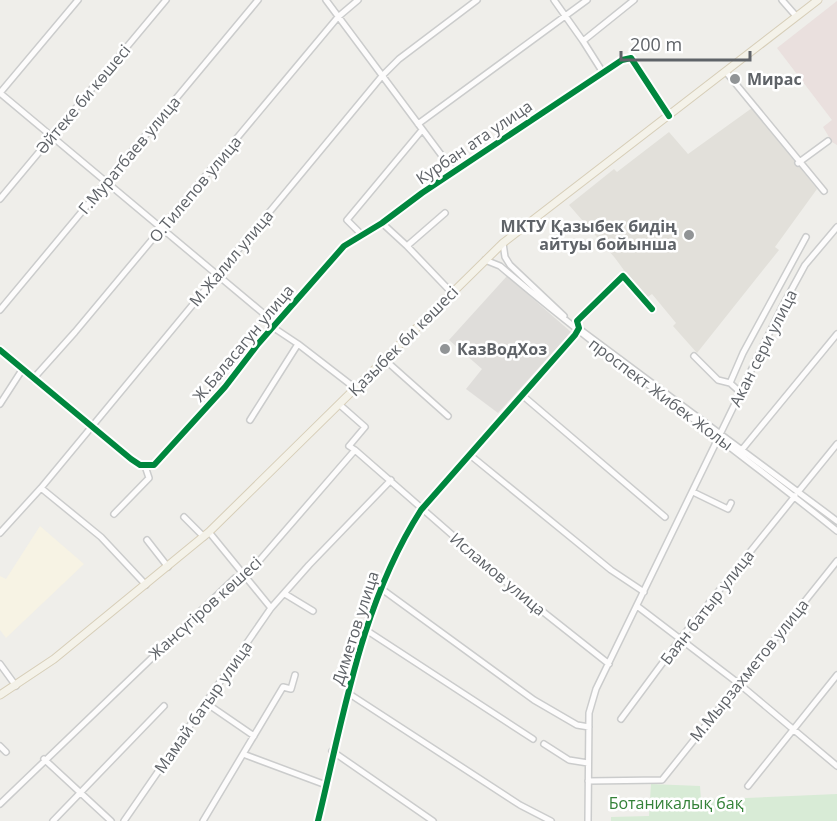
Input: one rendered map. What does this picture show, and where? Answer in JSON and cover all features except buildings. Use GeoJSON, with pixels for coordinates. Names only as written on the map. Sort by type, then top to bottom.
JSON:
{"type":"FeatureCollection","features":[{"type":"Feature","properties":{"kind":"main road","name":"Қазыбек би көшесі"},"geometry":{"type":"LineString","coordinates":[[0,695],[16,686],[207,535],[503,243],[818,0]]}},
{"type":"Feature","properties":{"kind":"street"},"geometry":{"type":"LineString","coordinates":[[78,0],[0,93],[161,229],[218,273],[275,326]]}},
{"type":"Feature","properties":{"kind":"street","name":"Әйтеке би көшесі"},"geometry":{"type":"LineString","coordinates":[[0,199],[166,0]]}},
{"type":"Feature","properties":{"kind":"street","name":"Г.Муратбаев улица"},"geometry":{"type":"LineString","coordinates":[[0,310],[258,0]]}},
{"type":"Feature","properties":{"kind":"street"},"geometry":{"type":"LineString","coordinates":[[326,0],[454,172]]}},
{"type":"Feature","properties":{"kind":"street","name":"О.Тилепов улица"},"geometry":{"type":"LineString","coordinates":[[33,379],[338,17],[358,0]]}},
{"type":"Feature","properties":{"kind":"street","name":"М.Жалил улица"},"geometry":{"type":"LineString","coordinates":[[0,533],[41,488],[382,76],[399,59],[477,0]]}},
{"type":"Feature","properties":{"kind":"street"},"geometry":{"type":"LineString","coordinates":[[554,0],[602,71]]}},
{"type":"Feature","properties":{"kind":"street"},"geometry":{"type":"LineString","coordinates":[[362,235],[347,220],[420,127],[587,0]]}},
{"type":"Feature","properties":{"kind":"street"},"geometry":{"type":"LineString","coordinates":[[583,41],[634,0]]}},
{"type":"Feature","properties":{"kind":"street"},"geometry":{"type":"LineString","coordinates":[[783,0],[796,16]]}},
{"type":"Feature","properties":{"kind":"street","name":"Курбан ата улица"},"geometry":{"type":"LineString","coordinates":[[362,235],[602,71],[630,58],[669,116]]}},
{"type":"Feature","properties":{"kind":"street"},"geometry":{"type":"LineString","coordinates":[[726,72],[798,164],[824,191]]}},
{"type":"Feature","properties":{"kind":"street"},"geometry":{"type":"LineString","coordinates":[[798,164],[828,141]]}},
{"type":"Feature","properties":{"kind":"street"},"geometry":{"type":"LineString","coordinates":[[407,246],[446,213]]}},
{"type":"Feature","properties":{"kind":"street"},"geometry":{"type":"LineString","coordinates":[[382,223],[451,292]]}},
{"type":"Feature","properties":{"kind":"street","name":"Акан сери улица"},"geometry":{"type":"LineString","coordinates":[[588,821],[589,727],[592,700],[721,436],[740,392],[805,265],[837,227]]}},
{"type":"Feature","properties":{"kind":"street","name":"Ж.Баласагун улица"},"geometry":{"type":"LineString","coordinates":[[146,466],[154,465],[193,423],[344,246],[362,235]]}},
{"type":"Feature","properties":{"kind":"street"},"geometry":{"type":"LineString","coordinates":[[730,383],[743,353],[806,237]]}},
{"type":"Feature","properties":{"kind":"street","name":"проспект Жибек Жолы"},"geometry":{"type":"LineString","coordinates":[[503,243],[505,257],[510,265],[578,330]]}},
{"type":"Feature","properties":{"kind":"street","name":"проспект Жибек Жолы"},"geometry":{"type":"LineString","coordinates":[[484,260],[500,266],[578,330],[741,451],[796,494],[837,531]]}},
{"type":"Feature","properties":{"kind":"street","name":"Диметов улица"},"geometry":{"type":"LineString","coordinates":[[318,821],[332,751],[380,587],[403,538],[421,510],[578,330],[577,321],[623,276],[652,309]]}},
{"type":"Feature","properties":{"kind":"street","name":"Ж.Баласагун улица"},"geometry":{"type":"LineString","coordinates":[[275,326],[355,388]]}},
{"type":"Feature","properties":{"kind":"street"},"geometry":{"type":"LineString","coordinates":[[741,451],[837,334]]}},
{"type":"Feature","properties":{"kind":"street"},"geometry":{"type":"LineString","coordinates":[[250,420],[298,344]]}},
{"type":"Feature","properties":{"kind":"street"},"geometry":{"type":"LineString","coordinates":[[0,350],[91,428],[131,459],[146,466],[149,477],[114,514]]}},
{"type":"Feature","properties":{"kind":"street"},"geometry":{"type":"LineString","coordinates":[[694,356],[718,380],[730,383],[740,392]]}},
{"type":"Feature","properties":{"kind":"street"},"geometry":{"type":"LineString","coordinates":[[384,359],[448,416]]}},
{"type":"Feature","properties":{"kind":"street"},"geometry":{"type":"LineString","coordinates":[[0,404],[22,370]]}},
{"type":"Feature","properties":{"kind":"street"},"geometry":{"type":"LineString","coordinates":[[522,395],[665,517]]}},
{"type":"Feature","properties":{"kind":"street","name":"Жансүгіров көшесі"},"geometry":{"type":"LineString","coordinates":[[0,803],[235,578],[246,576],[355,450],[349,446],[366,427],[340,405]]}},
{"type":"Feature","properties":{"kind":"street","name":"Баян батыр улица"},"geometry":{"type":"LineString","coordinates":[[621,719],[681,639],[837,444]]}},
{"type":"Feature","properties":{"kind":"street","name":"Исламов улица"},"geometry":{"type":"LineString","coordinates":[[355,450],[391,480],[421,510],[609,664]]}},
{"type":"Feature","properties":{"kind":"street"},"geometry":{"type":"LineString","coordinates":[[470,455],[611,570],[644,592]]}},
{"type":"Feature","properties":{"kind":"street","name":"Мамай батыр улица"},"geometry":{"type":"LineString","coordinates":[[124,821],[271,608],[391,480]]}},
{"type":"Feature","properties":{"kind":"street"},"geometry":{"type":"LineString","coordinates":[[41,488],[101,537],[146,585]]}},
{"type":"Feature","properties":{"kind":"street"},"geometry":{"type":"LineString","coordinates":[[693,492],[720,506],[728,508],[731,503]]}},
{"type":"Feature","properties":{"kind":"street","name":"проспект Жибек Жолы"},"geometry":{"type":"LineString","coordinates":[[796,494],[837,521]]}},
{"type":"Feature","properties":{"kind":"street"},"geometry":{"type":"LineString","coordinates":[[184,517],[207,535],[246,576],[271,608]]}},
{"type":"Feature","properties":{"kind":"street"},"geometry":{"type":"LineString","coordinates":[[0,520],[7,524]]}},
{"type":"Feature","properties":{"kind":"street"},"geometry":{"type":"LineString","coordinates":[[147,540],[168,567]]}},
{"type":"Feature","properties":{"kind":"street","name":"М.Мырзахметов улица"},"geometry":{"type":"LineString","coordinates":[[588,781],[662,780],[837,561]]}},
{"type":"Feature","properties":{"kind":"street"},"geometry":{"type":"LineString","coordinates":[[380,587],[534,700],[577,725],[589,727]]}},
{"type":"Feature","properties":{"kind":"street"},"geometry":{"type":"LineString","coordinates":[[285,594],[313,610]]}},
{"type":"Feature","properties":{"kind":"street"},"geometry":{"type":"LineString","coordinates":[[637,606],[738,683],[837,766]]}},
{"type":"Feature","properties":{"kind":"street"},"geometry":{"type":"LineString","coordinates":[[366,630],[533,739]]}},
{"type":"Feature","properties":{"kind":"street"},"geometry":{"type":"LineString","coordinates":[[0,664],[16,686]]}},
{"type":"Feature","properties":{"kind":"street"},"geometry":{"type":"LineString","coordinates":[[203,821],[283,687],[291,689],[295,675]]}},
{"type":"Feature","properties":{"kind":"street"},"geometry":{"type":"LineString","coordinates":[[748,786],[837,675]]}},
{"type":"Feature","properties":{"kind":"street"},"geometry":{"type":"LineString","coordinates":[[348,693],[550,821]]}},
{"type":"Feature","properties":{"kind":"street"},"geometry":{"type":"LineString","coordinates":[[206,703],[254,736]]}},
{"type":"Feature","properties":{"kind":"street"},"geometry":{"type":"LineString","coordinates":[[53,821],[164,706]]}},
{"type":"Feature","properties":{"kind":"street"},"geometry":{"type":"LineString","coordinates":[[544,744],[569,760],[588,763]]}},
{"type":"Feature","properties":{"kind":"street"},"geometry":{"type":"LineString","coordinates":[[0,746],[6,752]]}},
{"type":"Feature","properties":{"kind":"street"},"geometry":{"type":"LineString","coordinates":[[332,751],[433,821]]}},
{"type":"Feature","properties":{"kind":"street"},"geometry":{"type":"LineString","coordinates":[[243,754],[326,785]]}},
{"type":"Feature","properties":{"kind":"street"},"geometry":{"type":"LineString","coordinates":[[44,759],[111,821]]}},
{"type":"Feature","properties":{"kind":"shaded area"},"geometry":{"type":"Polygon","coordinates":[[[837,1],[837,145],[832,142],[823,127],[832,120],[777,48],[837,1]]]}},
{"type":"Feature","properties":{"kind":"shaded area","name":"МКТУ Қазыбек бидің айтуы бойынша"},"geometry":{"type":"Polygon","coordinates":[[[752,108],[817,189],[775,247],[779,250],[697,353],[673,326],[676,323],[652,294],[645,299],[615,258],[569,205],[614,169],[617,172],[669,132],[688,154],[752,108]]]}},
{"type":"Feature","properties":{"kind":"shaded area"},"geometry":{"type":"Polygon","coordinates":[[[507,276],[571,332],[498,413],[466,389],[482,369],[449,340],[507,276]]]}},
{"type":"Feature","properties":{"kind":"shaded area"},"geometry":{"type":"Polygon","coordinates":[[[40,526],[84,564],[6,638],[0,630],[0,576],[6,579],[40,526]]]}},
{"type":"Feature","properties":{"kind":"green space","name":"Ботаникалық бақ"},"geometry":{"type":"Polygon","coordinates":[[[651,784],[700,786],[701,800],[837,794],[837,821],[611,821],[611,817],[649,816],[651,784]]]}},
{"type":"Feature","properties":{"kind":"cycle path"},"geometry":{"type":"LineString","coordinates":[[0,350],[131,459],[140,465],[154,465],[225,387],[258,344],[344,246],[382,223],[422,193],[622,60],[631,58],[669,116]]}},
{"type":"Feature","properties":{"kind":"cycle path"},"geometry":{"type":"LineString","coordinates":[[318,821],[346,700],[369,621],[400,546],[421,510],[575,335],[579,328],[577,321],[623,276],[652,309]]}},
{"type":"Feature","properties":{"kind":"place","name":"Мирас"},"geometry":{"type":"Point","coordinates":[735,79]}},
{"type":"Feature","properties":{"kind":"place","name":"МКТУ Қазыбек бидің айтуы бойынша"},"geometry":{"type":"Point","coordinates":[689,235]}},
{"type":"Feature","properties":{"kind":"place","name":"КазВодХоз"},"geometry":{"type":"Point","coordinates":[445,349]}}]}
